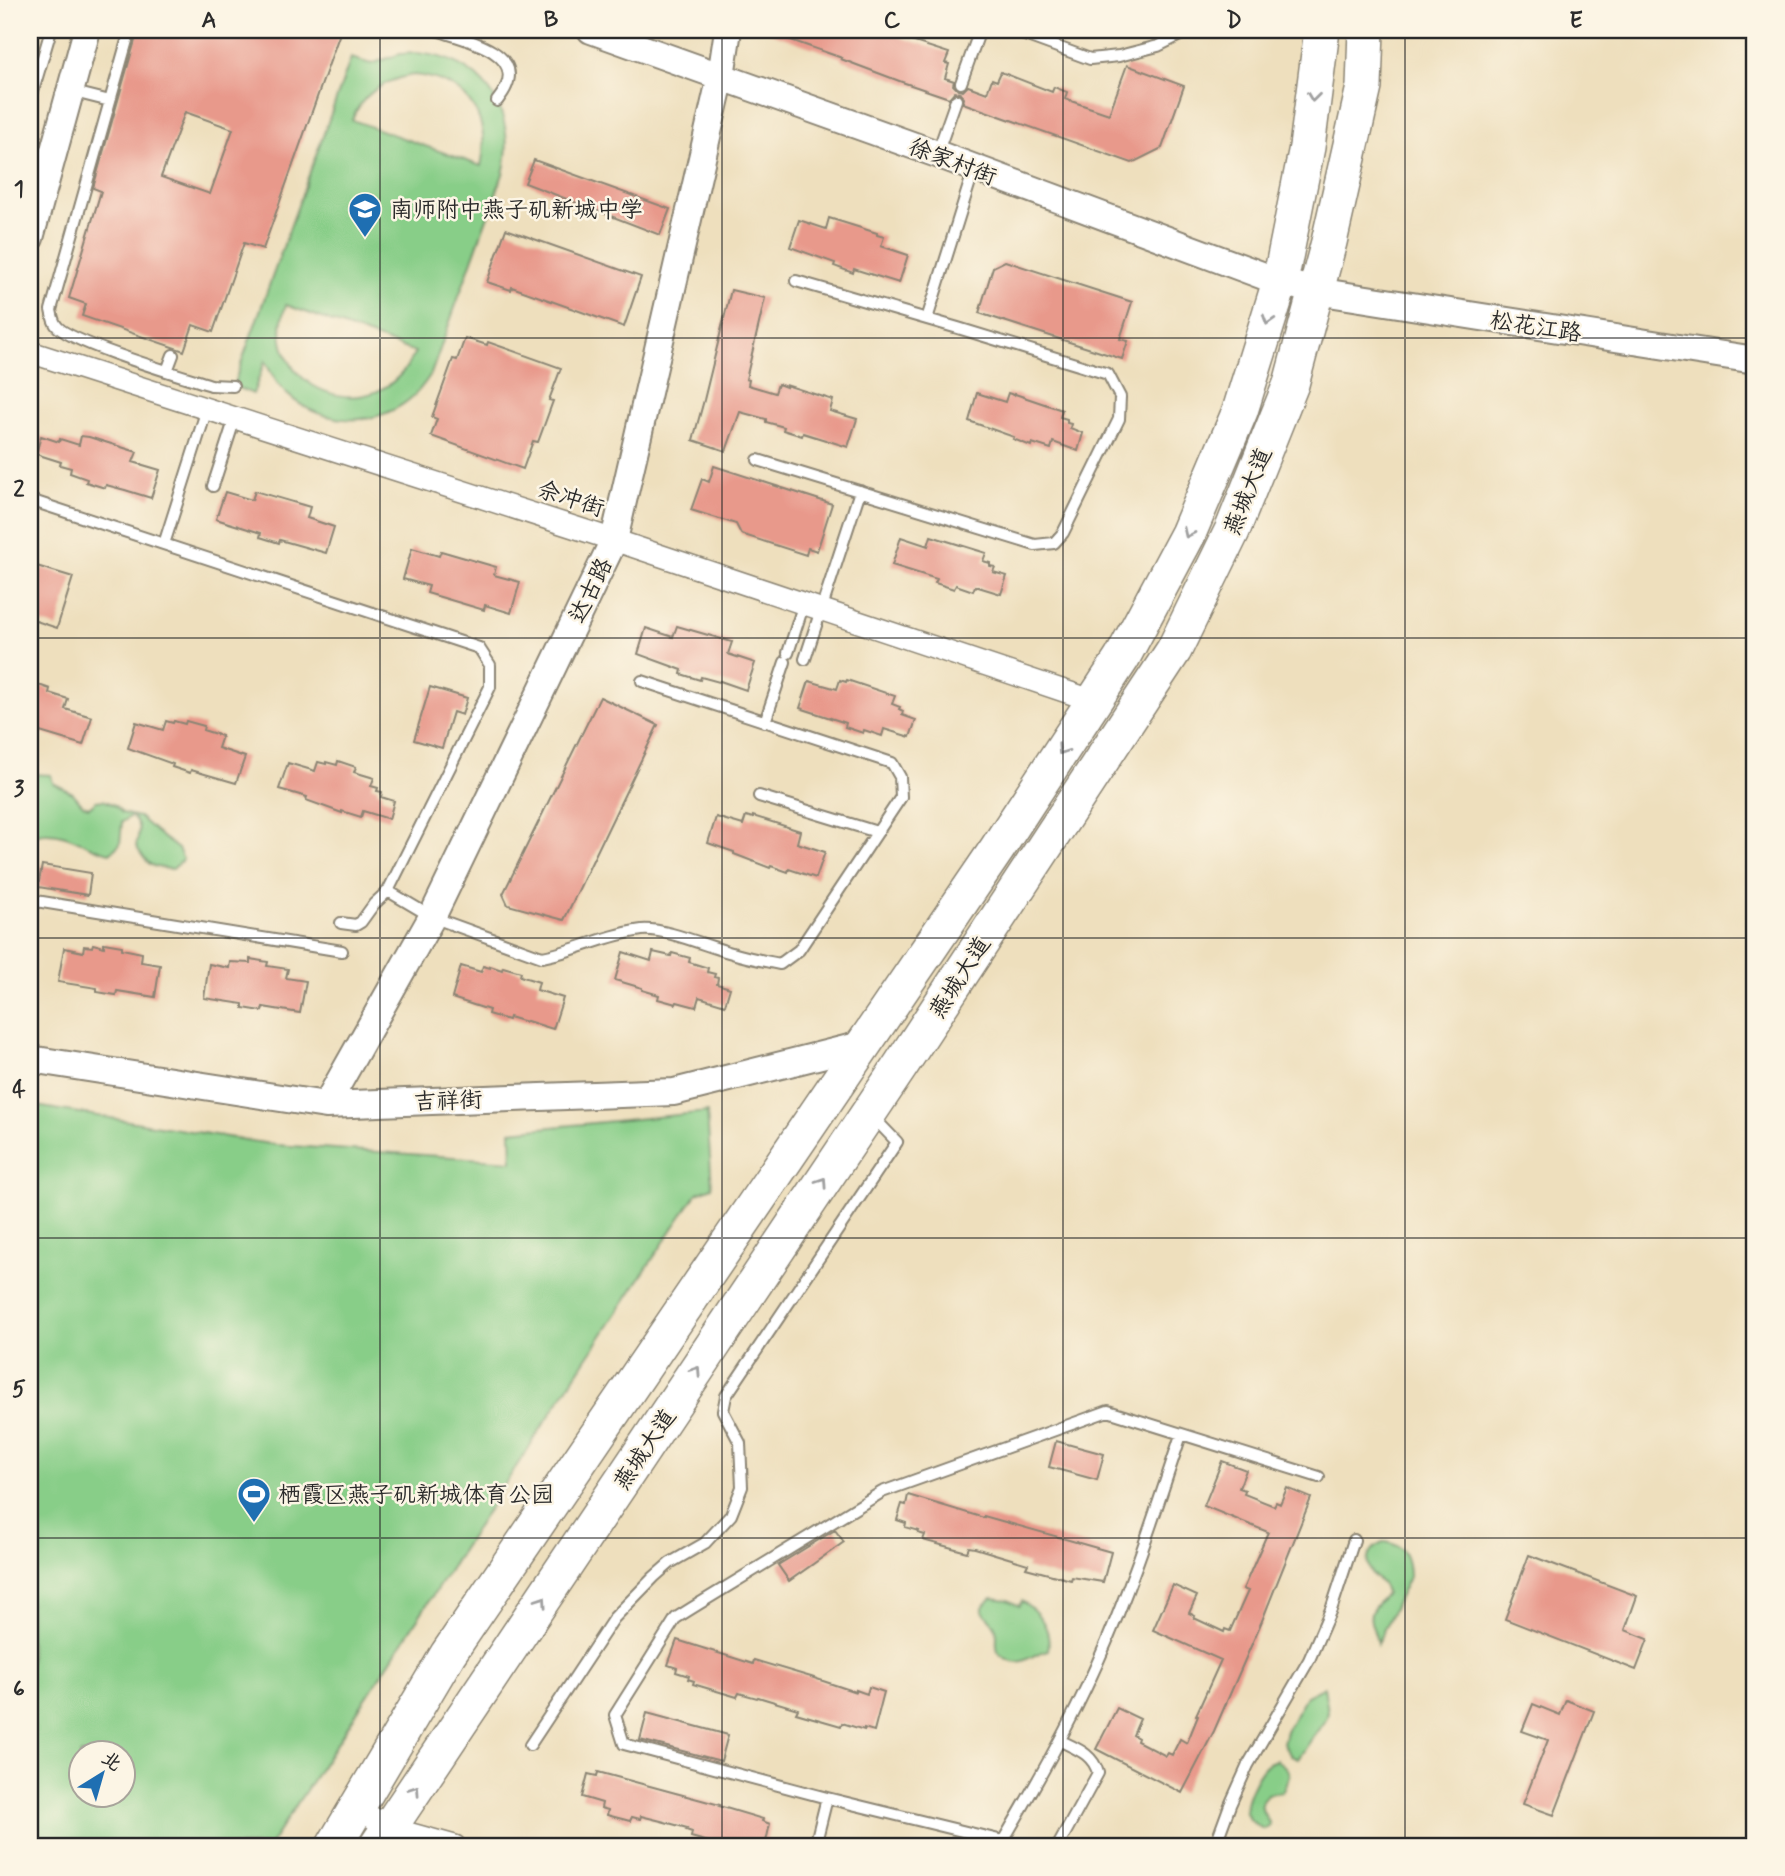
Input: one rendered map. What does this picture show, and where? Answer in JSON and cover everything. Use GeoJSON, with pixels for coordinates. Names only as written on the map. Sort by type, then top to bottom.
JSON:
{"type":"FeatureCollection","features":[{"type":"Feature","properties":{"kind":"main road","name":"燕城大道"},"geometry":{"type":"LineString","coordinates":[[334,1846],[448,1654],[997,849],[1122,658],[1188,534],[1240,411],[1280,282],[1307,147],[1322,30]]}},
{"type":"Feature","properties":{"kind":"main road","name":"燕城大道"},"geometry":{"type":"LineString","coordinates":[[383,1837],[869,1113],[1174,650],[1232,531],[1291,384],[1329,242],[1364,87],[1366,30]]}},
{"type":"Feature","properties":{"kind":"street"},"geometry":{"type":"LineString","coordinates":[[30,237],[87,30]]}},
{"type":"Feature","properties":{"kind":"street","name":"徐家村街"},"geometry":{"type":"LineString","coordinates":[[591,30],[1280,282],[1316,291]]}},
{"type":"Feature","properties":{"kind":"street","name":"达古路"},"geometry":{"type":"LineString","coordinates":[[326,1105],[432,917],[614,540],[721,76],[728,30]]}},
{"type":"Feature","properties":{"kind":"street","name":"松花江路"},"geometry":{"type":"LineString","coordinates":[[1316,291],[1755,360]]}},
{"type":"Feature","properties":{"kind":"street","name":"佘冲街"},"geometry":{"type":"LineString","coordinates":[[30,352],[614,540],[1094,701]]}},
{"type":"Feature","properties":{"kind":"street","name":"吉祥街"},"geometry":{"type":"LineString","coordinates":[[30,1059],[326,1105],[674,1092],[865,1044]]}},
{"type":"Feature","properties":{"kind":"street"},"geometry":{"type":"LineString","coordinates":[[356,1808],[383,1837],[455,1846]]}},
{"type":"Feature","properties":{"kind":"lane"},"geometry":{"type":"LineString","coordinates":[[30,101],[51,30]]}},
{"type":"Feature","properties":{"kind":"lane"},"geometry":{"type":"LineString","coordinates":[[130,30],[51,310],[54,324],[85,343],[211,385],[233,386]]}},
{"type":"Feature","properties":{"kind":"lane"},"geometry":{"type":"LineString","coordinates":[[436,30],[492,49],[500,56],[509,77],[497,101]]}},
{"type":"Feature","properties":{"kind":"lane"},"geometry":{"type":"LineString","coordinates":[[961,83],[980,30]]}},
{"type":"Feature","properties":{"kind":"lane"},"geometry":{"type":"LineString","coordinates":[[1011,30],[1090,59],[1119,56],[1158,46],[1188,30]]}},
{"type":"Feature","properties":{"kind":"lane"},"geometry":{"type":"LineString","coordinates":[[70,90],[110,101]]}},
{"type":"Feature","properties":{"kind":"lane"},"geometry":{"type":"LineString","coordinates":[[937,155],[956,100]]}},
{"type":"Feature","properties":{"kind":"lane"},"geometry":{"type":"LineString","coordinates":[[927,319],[974,169]]}},
{"type":"Feature","properties":{"kind":"lane"},"geometry":{"type":"LineString","coordinates":[[758,460],[1035,545],[1054,543],[1063,533],[1119,419],[1119,397],[1108,374],[796,281]]}},
{"type":"Feature","properties":{"kind":"lane"},"geometry":{"type":"LineString","coordinates":[[167,371],[173,355]]}},
{"type":"Feature","properties":{"kind":"lane"},"geometry":{"type":"LineString","coordinates":[[164,544],[207,409]]}},
{"type":"Feature","properties":{"kind":"lane"},"geometry":{"type":"LineString","coordinates":[[213,486],[235,418]]}},
{"type":"Feature","properties":{"kind":"lane"},"geometry":{"type":"LineString","coordinates":[[765,722],[786,657],[813,606],[860,492]]}},
{"type":"Feature","properties":{"kind":"lane"},"geometry":{"type":"LineString","coordinates":[[30,500],[479,648],[490,666],[490,687],[388,891],[361,922],[356,925],[341,923]]}},
{"type":"Feature","properties":{"kind":"lane"},"geometry":{"type":"LineString","coordinates":[[805,659],[813,606]]}},
{"type":"Feature","properties":{"kind":"lane"},"geometry":{"type":"LineString","coordinates":[[388,891],[432,917],[542,957],[644,930],[675,935],[732,953],[780,964],[799,950],[901,797],[900,777],[891,763],[642,681]]}},
{"type":"Feature","properties":{"kind":"lane"},"geometry":{"type":"LineString","coordinates":[[759,796],[877,832]]}},
{"type":"Feature","properties":{"kind":"lane"},"geometry":{"type":"LineString","coordinates":[[30,900],[342,951]]}},
{"type":"Feature","properties":{"kind":"lane"},"geometry":{"type":"LineString","coordinates":[[530,1745],[614,1618],[670,1563],[705,1544],[731,1515],[742,1487],[740,1443],[723,1411],[726,1396],[897,1142],[869,1113]]}},
{"type":"Feature","properties":{"kind":"lane"},"geometry":{"type":"LineString","coordinates":[[1181,1435],[1132,1579],[1096,1665],[1061,1741],[1005,1844],[624,1744],[615,1715],[676,1618],[882,1492],[1108,1411],[1319,1478]]}},
{"type":"Feature","properties":{"kind":"lane"},"geometry":{"type":"LineString","coordinates":[[1215,1846],[1248,1765],[1309,1660],[1332,1607],[1354,1540]]}},
{"type":"Feature","properties":{"kind":"lane"},"geometry":{"type":"LineString","coordinates":[[1058,1846],[1098,1773],[1089,1756],[1061,1741]]}},
{"type":"Feature","properties":{"kind":"lane"},"geometry":{"type":"LineString","coordinates":[[815,1846],[827,1798]]}},
{"type":"Feature","properties":{"kind":"green space"},"geometry":{"type":"Polygon","coordinates":[[[416,53],[439,57],[460,65],[477,77],[490,91],[500,109],[505,129],[507,151],[503,174],[431,374],[410,399],[395,409],[362,419],[327,416],[295,401],[279,386],[265,361],[253,394],[233,386],[351,58],[371,64],[400,54],[416,53]],[[413,75],[393,80],[376,89],[362,102],[352,120],[481,166],[482,131],[471,103],[447,84],[413,75]],[[286,305],[281,334],[288,359],[303,378],[325,391],[349,396],[374,392],[397,378],[415,352],[286,305]]]}},
{"type":"Feature","properties":{"kind":"green space"},"geometry":{"type":"Polygon","coordinates":[[[30,774],[51,775],[53,783],[73,793],[83,805],[89,807],[96,801],[103,800],[115,805],[122,813],[139,817],[178,849],[183,859],[173,869],[155,867],[147,862],[136,846],[138,826],[131,816],[122,822],[120,844],[110,853],[55,833],[30,835],[30,774]]]}},
{"type":"Feature","properties":{"kind":"green space","name":"栖霞区燕子矶新城体育公园"},"geometry":{"type":"Polygon","coordinates":[[[30,1105],[276,1145],[512,1161],[511,1131],[707,1112],[712,1187],[697,1193],[642,1274],[269,1846],[30,1846],[30,1105]]]}},
{"type":"Feature","properties":{"kind":"green space"},"geometry":{"type":"Polygon","coordinates":[[[1386,1542],[1398,1546],[1405,1554],[1409,1577],[1377,1644],[1371,1616],[1386,1593],[1369,1569],[1368,1559],[1376,1547],[1386,1542]]]}},
{"type":"Feature","properties":{"kind":"green space"},"geometry":{"type":"Polygon","coordinates":[[[992,1598],[1008,1600],[1019,1606],[1022,1601],[1034,1610],[1046,1628],[1048,1650],[1017,1662],[1000,1654],[996,1629],[983,1611],[983,1607],[992,1598]]]}},
{"type":"Feature","properties":{"kind":"green space"},"geometry":{"type":"Polygon","coordinates":[[[1324,1687],[1327,1717],[1298,1759],[1291,1756],[1283,1743],[1286,1731],[1306,1696],[1324,1687]]]}},
{"type":"Feature","properties":{"kind":"green space"},"geometry":{"type":"Polygon","coordinates":[[[1276,1760],[1288,1770],[1289,1777],[1282,1792],[1267,1794],[1262,1803],[1262,1809],[1270,1824],[1263,1829],[1247,1816],[1247,1802],[1262,1769],[1276,1760]]]}},
{"type":"Feature","properties":{"kind":"building"},"geometry":{"type":"Polygon","coordinates":[[[138,30],[341,30],[263,249],[244,243],[213,332],[193,325],[184,351],[82,316],[86,304],[69,298],[101,191],[93,188],[138,30]],[[185,112],[161,177],[210,194],[233,129],[185,112]]]}},
{"type":"Feature","properties":{"kind":"building"},"geometry":{"type":"Polygon","coordinates":[[[768,30],[898,30],[896,36],[949,53],[945,63],[949,64],[945,78],[954,81],[953,85],[958,90],[963,91],[968,86],[987,93],[992,79],[997,81],[1001,72],[1052,92],[1054,87],[1067,92],[1065,99],[1109,114],[1127,65],[1184,86],[1162,148],[1132,163],[963,103],[964,98],[959,93],[954,92],[949,98],[768,30]]]}},
{"type":"Feature","properties":{"kind":"building"},"geometry":{"type":"Polygon","coordinates":[[[534,160],[670,209],[660,235],[525,183],[534,160]]]}},
{"type":"Feature","properties":{"kind":"building"},"geometry":{"type":"Polygon","coordinates":[[[829,218],[877,233],[884,237],[881,246],[908,255],[899,283],[854,269],[853,273],[834,266],[835,263],[790,247],[799,220],[826,229],[829,218]]]}},
{"type":"Feature","properties":{"kind":"building"},"geometry":{"type":"Polygon","coordinates":[[[506,229],[641,277],[624,327],[512,287],[511,290],[487,282],[506,229]]]}},
{"type":"Feature","properties":{"kind":"building"},"geometry":{"type":"Polygon","coordinates":[[[1005,261],[1132,302],[1120,339],[1128,341],[1122,359],[979,313],[993,267],[1005,261]]]}},
{"type":"Feature","properties":{"kind":"building"},"geometry":{"type":"Polygon","coordinates":[[[731,290],[765,298],[746,379],[749,380],[748,385],[775,393],[778,384],[786,385],[833,400],[830,411],[857,419],[848,447],[803,433],[802,436],[783,430],[784,427],[766,422],[766,419],[740,412],[726,451],[693,440],[731,290]]]}},
{"type":"Feature","properties":{"kind":"building"},"geometry":{"type":"Polygon","coordinates":[[[465,338],[487,345],[488,342],[561,368],[549,400],[553,401],[538,442],[533,441],[523,469],[431,436],[437,419],[432,417],[453,359],[457,360],[465,338]]]}},
{"type":"Feature","properties":{"kind":"building"},"geometry":{"type":"Polygon","coordinates":[[[977,393],[1005,402],[1008,393],[1015,394],[1062,410],[1060,417],[1067,419],[1067,423],[1071,424],[1070,428],[1083,433],[1078,451],[1053,442],[1051,449],[1032,443],[1031,446],[969,421],[977,393]]]}},
{"type":"Feature","properties":{"kind":"building"},"geometry":{"type":"Polygon","coordinates":[[[41,436],[79,445],[81,436],[89,437],[137,452],[133,462],[160,470],[151,498],[86,482],[87,479],[70,473],[71,468],[60,465],[61,462],[36,454],[41,436]]]}},
{"type":"Feature","properties":{"kind":"building"},"geometry":{"type":"Polygon","coordinates":[[[714,466],[832,504],[817,551],[808,548],[806,555],[741,534],[736,524],[691,510],[702,479],[709,482],[714,466]]]}},
{"type":"Feature","properties":{"kind":"building"},"geometry":{"type":"Polygon","coordinates":[[[255,491],[310,507],[307,518],[334,527],[326,553],[280,540],[279,543],[260,537],[261,533],[216,519],[225,492],[252,500],[255,491]]]}},
{"type":"Feature","properties":{"kind":"building"},"geometry":{"type":"Polygon","coordinates":[[[931,536],[986,553],[983,561],[995,567],[993,572],[1007,576],[1001,594],[975,586],[973,591],[956,585],[954,589],[935,583],[937,579],[892,565],[901,537],[928,546],[931,536]]]}},
{"type":"Feature","properties":{"kind":"building"},"geometry":{"type":"Polygon","coordinates":[[[412,548],[439,556],[441,551],[496,567],[494,575],[520,582],[511,613],[485,605],[484,610],[427,593],[429,586],[403,579],[412,548]]]}},
{"type":"Feature","properties":{"kind":"building"},"geometry":{"type":"Polygon","coordinates":[[[30,564],[73,577],[57,628],[30,619],[30,564]]]}},
{"type":"Feature","properties":{"kind":"building"},"geometry":{"type":"Polygon","coordinates":[[[677,626],[732,642],[728,654],[755,663],[746,690],[720,681],[701,677],[700,680],[681,674],[682,670],[638,654],[646,628],[673,637],[677,626]]]}},
{"type":"Feature","properties":{"kind":"building"},"geometry":{"type":"Polygon","coordinates":[[[840,680],[895,696],[892,704],[900,707],[902,715],[916,720],[910,737],[884,729],[882,736],[864,730],[863,733],[845,727],[846,723],[800,708],[809,681],[837,689],[840,680]]]}},
{"type":"Feature","properties":{"kind":"building"},"geometry":{"type":"Polygon","coordinates":[[[33,683],[50,689],[49,693],[68,699],[65,709],[92,717],[83,745],[30,729],[30,691],[33,683]]]}},
{"type":"Feature","properties":{"kind":"building"},"geometry":{"type":"Polygon","coordinates":[[[430,687],[467,698],[462,715],[453,712],[442,748],[414,740],[430,687]]]}},
{"type":"Feature","properties":{"kind":"building"},"geometry":{"type":"Polygon","coordinates":[[[600,697],[658,725],[564,920],[508,905],[503,894],[600,697]]]}},
{"type":"Feature","properties":{"kind":"building"},"geometry":{"type":"Polygon","coordinates":[[[166,721],[185,724],[186,721],[204,726],[203,730],[222,736],[218,748],[245,757],[236,783],[191,770],[190,773],[128,748],[136,722],[163,730],[166,721]]]}},
{"type":"Feature","properties":{"kind":"building"},"geometry":{"type":"Polygon","coordinates":[[[338,761],[356,767],[354,772],[374,778],[371,786],[382,792],[381,797],[394,801],[389,819],[363,811],[361,817],[342,813],[306,800],[307,797],[279,789],[288,763],[315,771],[318,762],[337,765],[338,761]]]}},
{"type":"Feature","properties":{"kind":"building"},"geometry":{"type":"Polygon","coordinates":[[[746,816],[800,831],[797,843],[825,852],[816,878],[789,869],[788,872],[771,866],[770,868],[708,843],[716,817],[743,825],[746,816]]]}},
{"type":"Feature","properties":{"kind":"building"},"geometry":{"type":"Polygon","coordinates":[[[42,865],[91,873],[88,895],[38,887],[42,865]]]}},
{"type":"Feature","properties":{"kind":"building"},"geometry":{"type":"Polygon","coordinates":[[[104,943],[142,953],[141,962],[160,965],[155,997],[117,991],[116,995],[97,992],[97,988],[58,982],[64,948],[83,952],[84,946],[92,947],[93,944],[104,947],[104,943]]]}},
{"type":"Feature","properties":{"kind":"building"},"geometry":{"type":"Polygon","coordinates":[[[623,952],[651,961],[653,952],[690,958],[689,962],[708,968],[707,972],[715,974],[714,977],[718,978],[717,984],[730,988],[725,1005],[699,997],[696,1007],[677,1002],[676,1004],[658,999],[659,995],[642,988],[615,980],[623,952]]]}},
{"type":"Feature","properties":{"kind":"building"},"geometry":{"type":"Polygon","coordinates":[[[250,959],[268,962],[267,966],[288,969],[286,978],[306,981],[300,1013],[263,1007],[262,1011],[243,1008],[243,1004],[204,998],[209,964],[229,968],[230,962],[250,963],[250,959]]]}},
{"type":"Feature","properties":{"kind":"building"},"geometry":{"type":"Polygon","coordinates":[[[461,966],[481,972],[483,966],[490,966],[521,972],[520,976],[539,982],[537,990],[563,998],[553,1029],[488,1014],[489,1010],[452,998],[461,966]]]}},
{"type":"Feature","properties":{"kind":"building"},"geometry":{"type":"Polygon","coordinates":[[[1056,1441],[1104,1454],[1097,1480],[1049,1467],[1056,1441]]]}},
{"type":"Feature","properties":{"kind":"building"},"geometry":{"type":"Polygon","coordinates":[[[1222,1461],[1246,1470],[1239,1488],[1245,1490],[1244,1494],[1274,1506],[1276,1502],[1280,1504],[1287,1488],[1311,1498],[1214,1731],[1182,1793],[1096,1749],[1117,1708],[1140,1719],[1133,1735],[1138,1738],[1137,1741],[1166,1756],[1168,1753],[1172,1755],[1180,1739],[1187,1743],[1198,1716],[1196,1715],[1221,1660],[1153,1630],[1173,1585],[1197,1596],[1189,1613],[1195,1616],[1194,1618],[1224,1632],[1225,1629],[1230,1631],[1248,1591],[1243,1589],[1268,1532],[1204,1506],[1222,1461]]]}},
{"type":"Feature","properties":{"kind":"building"},"geometry":{"type":"Polygon","coordinates":[[[908,1495],[1111,1552],[1103,1582],[1072,1577],[1071,1580],[1026,1568],[1028,1564],[975,1548],[969,1547],[967,1552],[923,1540],[925,1535],[905,1527],[906,1523],[897,1520],[902,1504],[906,1505],[908,1495]]]}},
{"type":"Feature","properties":{"kind":"building"},"geometry":{"type":"Polygon","coordinates":[[[835,1530],[844,1542],[789,1581],[778,1565],[835,1530]]]}},
{"type":"Feature","properties":{"kind":"building"},"geometry":{"type":"Polygon","coordinates":[[[1529,1555],[1637,1596],[1625,1630],[1648,1639],[1636,1670],[1505,1619],[1529,1555]]]}},
{"type":"Feature","properties":{"kind":"building"},"geometry":{"type":"Polygon","coordinates":[[[677,1640],[753,1664],[754,1660],[856,1692],[867,1694],[869,1687],[884,1692],[874,1731],[842,1723],[841,1726],[796,1713],[798,1709],[758,1697],[739,1693],[737,1697],[693,1684],[694,1681],[688,1679],[689,1676],[676,1672],[677,1668],[668,1665],[677,1640]]]}},
{"type":"Feature","properties":{"kind":"building"},"geometry":{"type":"Polygon","coordinates":[[[1566,1700],[1594,1711],[1554,1815],[1523,1804],[1548,1740],[1522,1731],[1533,1704],[1560,1715],[1566,1700]]]}},
{"type":"Feature","properties":{"kind":"building"},"geometry":{"type":"Polygon","coordinates":[[[647,1713],[728,1735],[721,1761],[640,1740],[647,1713]]]}},
{"type":"Feature","properties":{"kind":"building"},"geometry":{"type":"Polygon","coordinates":[[[598,1772],[763,1819],[762,1821],[770,1824],[765,1846],[744,1843],[743,1846],[723,1846],[691,1837],[692,1832],[686,1830],[687,1828],[661,1821],[641,1816],[640,1819],[632,1817],[630,1821],[607,1815],[608,1810],[601,1808],[602,1803],[582,1797],[588,1774],[597,1776],[598,1772]]]}},
{"type":"Feature","properties":{"kind":"place","name":"南师附中燕子矶新城中学"},"geometry":{"type":"Point","coordinates":[365,239]}},
{"type":"Feature","properties":{"kind":"place","name":"栖霞区燕子矶新城体育公园"},"geometry":{"type":"Point","coordinates":[254,1524]}}]}
